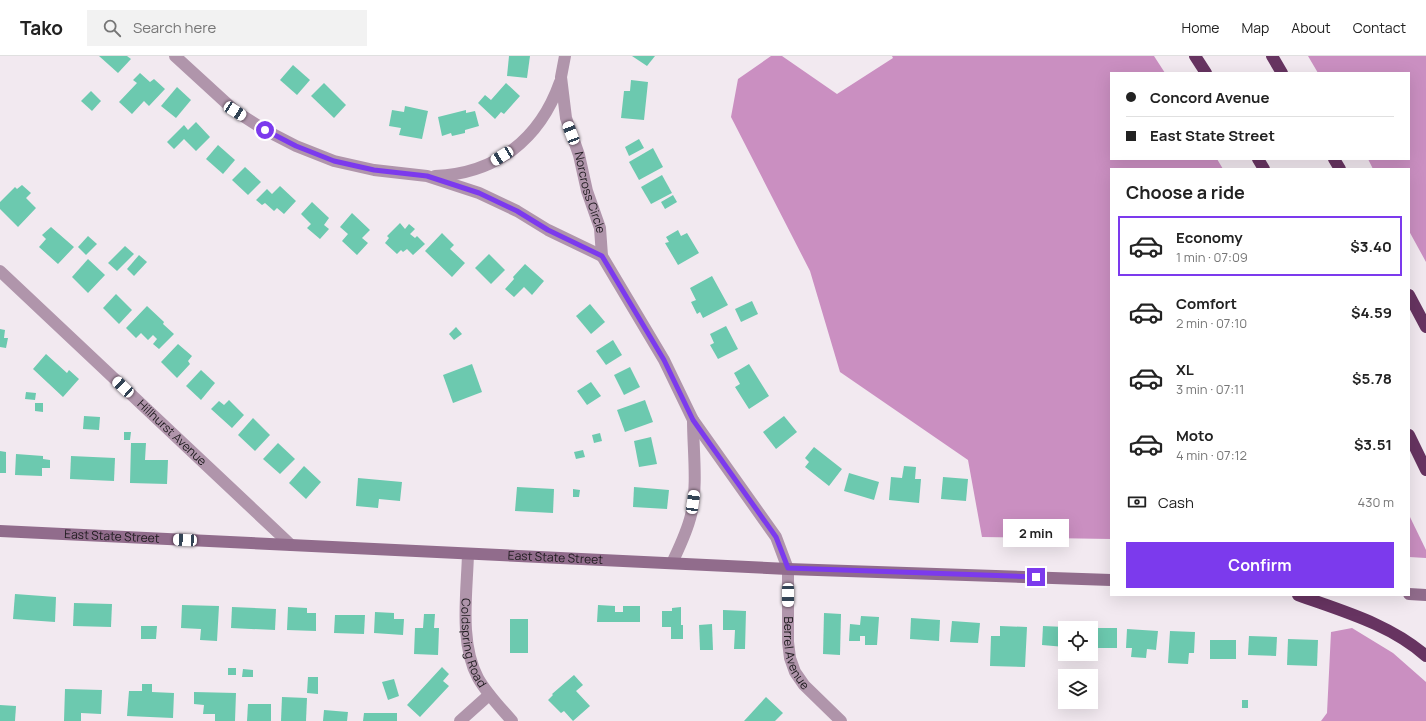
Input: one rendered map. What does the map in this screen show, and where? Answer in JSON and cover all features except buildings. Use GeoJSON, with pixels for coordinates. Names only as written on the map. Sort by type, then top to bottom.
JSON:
{"type":"FeatureCollection","features":[{"type":"Feature","properties":{"kind":"highway"},"geometry":{"type":"LineString","coordinates":[[1195,56],[1205,72]]}},
{"type":"Feature","properties":{"kind":"highway"},"geometry":{"type":"LineString","coordinates":[[1272,56],[1281,72]]}},
{"type":"Feature","properties":{"kind":"highway"},"geometry":{"type":"LineString","coordinates":[[1410,297],[1426,327]]}},
{"type":"Feature","properties":{"kind":"highway"},"geometry":{"type":"LineString","coordinates":[[1410,437],[1426,470]]}},
{"type":"Feature","properties":{"kind":"highway"},"geometry":{"type":"LineString","coordinates":[[1301,596],[1370,622],[1387,630],[1405,640],[1426,656]]}},
{"type":"Feature","properties":{"kind":"street"},"geometry":{"type":"LineString","coordinates":[[175,56],[235,111],[265,130],[296,146],[334,161],[374,170],[427,176],[450,175],[473,170],[494,162],[511,151],[529,136],[543,118],[554,98],[562,77]]}},
{"type":"Feature","properties":{"kind":"street","name":"Norcross Circle"},"geometry":{"type":"LineString","coordinates":[[564,56],[562,77],[566,122],[579,155],[587,191],[600,228],[602,256],[664,360],[693,420],[776,537],[788,568]]}},
{"type":"Feature","properties":{"kind":"street"},"geometry":{"type":"LineString","coordinates":[[427,176],[479,193],[517,211],[548,230],[602,256]]}},
{"type":"Feature","properties":{"kind":"street","name":"Hillhurst Avenue"},"geometry":{"type":"LineString","coordinates":[[0,271],[5,280],[291,545]]}},
{"type":"Feature","properties":{"kind":"street"},"geometry":{"type":"LineString","coordinates":[[672,563],[684,537],[691,514],[694,490],[693,420]]}},
{"type":"Feature","properties":{"kind":"street","name":"East State Street"},"geometry":{"type":"LineString","coordinates":[[0,531],[672,563],[1110,580]]}},
{"type":"Feature","properties":{"kind":"street","name":"Coldspring Road"},"geometry":{"type":"LineString","coordinates":[[468,554],[466,638],[470,659],[488,695],[512,721]]}},
{"type":"Feature","properties":{"kind":"street","name":"Berrel Avenue"},"geometry":{"type":"LineString","coordinates":[[788,568],[788,642],[790,658],[795,672],[804,685],[841,721]]}},
{"type":"Feature","properties":{"kind":"street"},"geometry":{"type":"LineString","coordinates":[[1410,594],[1426,595]]}},
{"type":"Feature","properties":{"kind":"street"},"geometry":{"type":"LineString","coordinates":[[460,721],[488,695]]}},
{"type":"Feature","properties":{"kind":"shaded area"},"geometry":{"type":"Polygon","coordinates":[[[771,56],[782,56],[837,94],[893,58],[892,56],[1154,56],[1164,72],[1110,72],[1110,160],[1218,160],[1222,168],[1110,168],[1110,539],[982,537],[968,460],[840,372],[810,271],[731,117],[738,79],[771,56]]]}},
{"type":"Feature","properties":{"kind":"shaded area"},"geometry":{"type":"Polygon","coordinates":[[[1308,56],[1426,56],[1426,262],[1410,233],[1410,168],[1372,168],[1368,160],[1410,160],[1410,72],[1317,72],[1308,56]]]}},
{"type":"Feature","properties":{"kind":"shaded area"},"geometry":{"type":"Polygon","coordinates":[[[1410,517],[1426,550],[1426,558],[1410,557],[1410,517]]]}},
{"type":"Feature","properties":{"kind":"shaded area"},"geometry":{"type":"Polygon","coordinates":[[[1352,628],[1393,653],[1426,682],[1426,721],[1321,721],[1327,713],[1331,632],[1352,628]]]}},
{"type":"Feature","properties":{"kind":"route"},"geometry":{"type":"LineString","coordinates":[[265,130],[296,146],[334,161],[374,170],[427,176],[479,193],[517,211],[548,230],[580,244],[602,256],[664,360],[693,420],[776,537],[788,568],[1036,577]]}}]}
